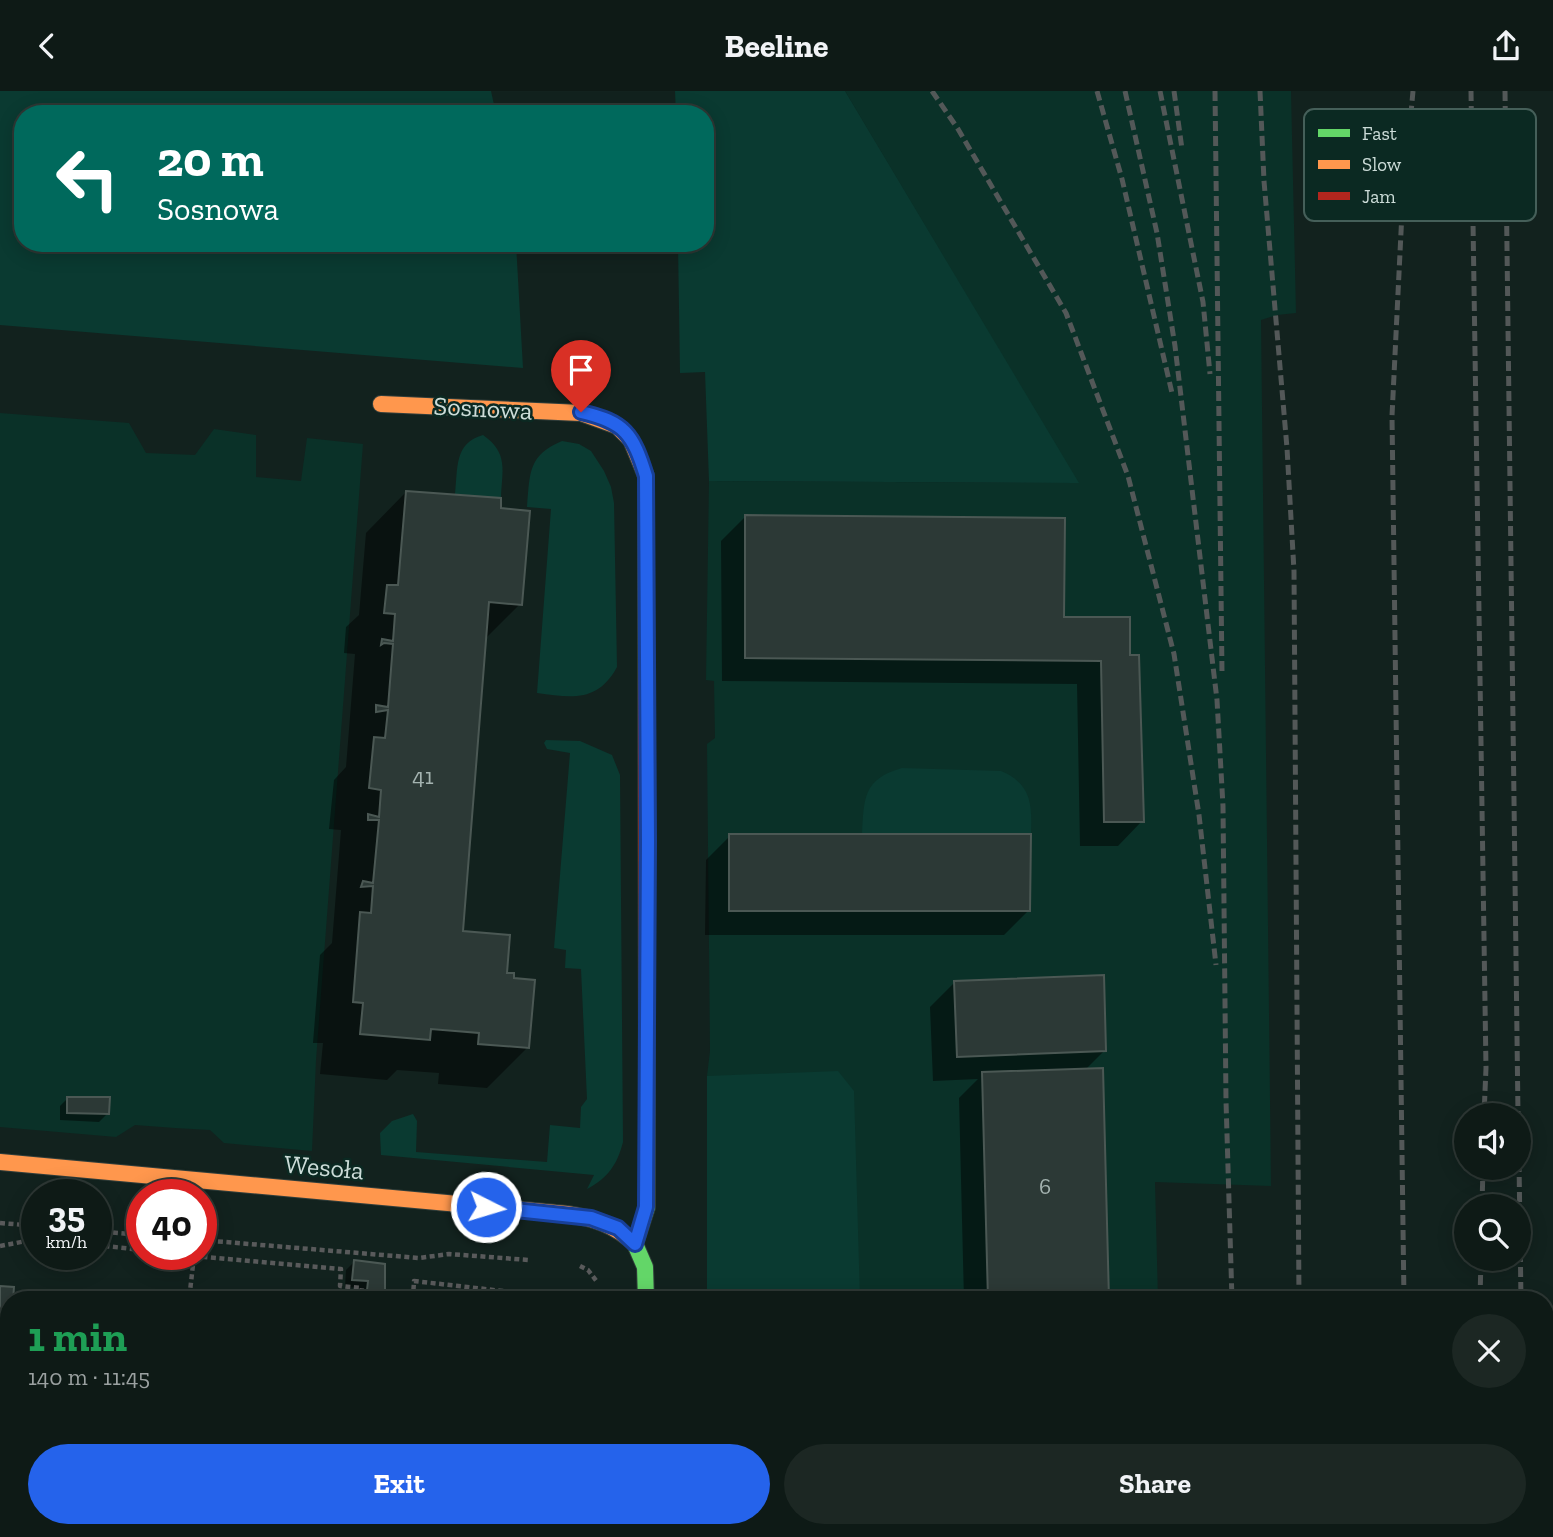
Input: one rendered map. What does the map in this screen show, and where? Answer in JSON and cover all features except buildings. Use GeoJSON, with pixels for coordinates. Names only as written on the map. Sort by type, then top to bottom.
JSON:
{"type":"FeatureCollection","features":[{"type":"Feature","properties":{"kind":"street","name":"Sosnowa"},"geometry":{"type":"LineString","coordinates":[[381,404],[581,412],[604,418],[623,429],[638,449],[646,476],[648,841],[646,1207],[635,1244]]}},
{"type":"Feature","properties":{"kind":"street","name":"Wesoła"},"geometry":{"type":"LineString","coordinates":[[0,1162],[567,1214],[591,1218],[618,1228],[635,1244]]}},
{"type":"Feature","properties":{"kind":"street"},"geometry":{"type":"LineString","coordinates":[[635,1244],[645,1267],[646,1291]]}},
{"type":"Feature","properties":{"kind":"path"},"geometry":{"type":"LineString","coordinates":[[0,1223],[21,1225]]}},
{"type":"Feature","properties":{"kind":"path"},"geometry":{"type":"LineString","coordinates":[[217,1241],[419,1258],[449,1254],[531,1260]]}},
{"type":"Feature","properties":{"kind":"path"},"geometry":{"type":"LineString","coordinates":[[0,1246],[21,1242]]}},
{"type":"Feature","properties":{"kind":"path"},"geometry":{"type":"LineString","coordinates":[[217,1257],[341,1269],[340,1286],[362,1288],[362,1291]]}},
{"type":"Feature","properties":{"kind":"path"},"geometry":{"type":"LineString","coordinates":[[572,1263],[588,1269],[601,1288]]}},
{"type":"Feature","properties":{"kind":"path"},"geometry":{"type":"LineString","coordinates":[[190,1291],[192,1270]]}},
{"type":"Feature","properties":{"kind":"path"},"geometry":{"type":"LineString","coordinates":[[413,1291],[414,1282],[500,1291]]}},
{"type":"Feature","properties":{"kind":"shaded area"},"geometry":{"type":"Polygon","coordinates":[[[0,91],[491,91],[494,105],[14,105],[14,252],[517,252],[523,368],[0,325],[0,91]]]}},
{"type":"Feature","properties":{"kind":"shaded area"},"geometry":{"type":"Polygon","coordinates":[[[675,91],[845,91],[1079,483],[709,481],[705,372],[680,373],[678,252],[714,252],[714,105],[676,105],[675,91]]]}},
{"type":"Feature","properties":{"kind":"shaded area"},"geometry":{"type":"Polygon","coordinates":[[[845,91],[1291,91],[1296,313],[1261,320],[1271,1186],[1155,1182],[1158,1291],[707,1291],[707,1076],[710,1051],[707,744],[715,738],[714,681],[706,680],[709,481],[1078,483],[845,91]]]}},
{"type":"Feature","properties":{"kind":"shaded area"},"geometry":{"type":"Polygon","coordinates":[[[0,413],[129,423],[146,453],[195,455],[214,429],[256,435],[256,477],[301,481],[307,438],[363,444],[316,1060],[312,1151],[224,1143],[210,1130],[135,1125],[116,1137],[0,1127],[0,413]]]}},
{"type":"Feature","properties":{"kind":"shaded area"},"geometry":{"type":"Polygon","coordinates":[[[483,435],[497,449],[502,463],[501,498],[455,494],[462,450],[483,435]]]}},
{"type":"Feature","properties":{"kind":"shaded area"},"geometry":{"type":"Polygon","coordinates":[[[562,441],[579,444],[591,451],[604,471],[614,503],[617,667],[602,687],[593,692],[573,696],[537,693],[551,509],[527,507],[530,475],[537,459],[551,446],[562,441]]]}},
{"type":"Feature","properties":{"kind":"shaded area"},"geometry":{"type":"Polygon","coordinates":[[[546,740],[580,741],[612,755],[620,775],[623,1142],[611,1170],[587,1189],[594,1175],[381,1155],[380,1133],[392,1121],[413,1114],[417,1121],[416,1152],[547,1162],[550,1125],[580,1128],[581,1107],[587,1099],[581,969],[565,968],[566,950],[554,948],[570,753],[547,749],[544,743],[546,740]]]}},
{"type":"Feature","properties":{"kind":"shaded area"},"geometry":{"type":"Polygon","coordinates":[[[902,768],[1001,771],[1011,776],[1019,782],[1028,797],[1031,834],[862,834],[868,792],[880,778],[902,768]]]}},
{"type":"Feature","properties":{"kind":"shaded area"},"geometry":{"type":"Polygon","coordinates":[[[838,1071],[854,1091],[860,1291],[707,1291],[707,1076],[838,1071]]]}},
{"type":"Feature","properties":{"kind":"railway"},"geometry":{"type":"LineString","coordinates":[[932,91],[958,129],[1066,313],[1128,476],[1174,654],[1199,815],[1216,965]]}},
{"type":"Feature","properties":{"kind":"railway"},"geometry":{"type":"LineString","coordinates":[[1097,91],[1122,179],[1172,393]]}},
{"type":"Feature","properties":{"kind":"railway"},"geometry":{"type":"LineString","coordinates":[[1125,91],[1157,233],[1175,346],[1217,700],[1223,806],[1226,1101],[1232,1291]]}},
{"type":"Feature","properties":{"kind":"railway"},"geometry":{"type":"LineString","coordinates":[[1160,91],[1203,302],[1210,374]]}},
{"type":"Feature","properties":{"kind":"railway"},"geometry":{"type":"LineString","coordinates":[[1174,91],[1182,149]]}},
{"type":"Feature","properties":{"kind":"railway"},"geometry":{"type":"LineString","coordinates":[[1215,91],[1222,672]]}},
{"type":"Feature","properties":{"kind":"railway"},"geometry":{"type":"LineString","coordinates":[[1260,91],[1264,181],[1287,448],[1294,571],[1299,1291]]}},
{"type":"Feature","properties":{"kind":"railway"},"geometry":{"type":"LineString","coordinates":[[1411,109],[1413,91]]}},
{"type":"Feature","properties":{"kind":"railway"},"geometry":{"type":"LineString","coordinates":[[1471,91],[1471,109]]}},
{"type":"Feature","properties":{"kind":"railway"},"geometry":{"type":"LineString","coordinates":[[1505,91],[1505,109]]}},
{"type":"Feature","properties":{"kind":"railway"},"geometry":{"type":"LineString","coordinates":[[1402,221],[1392,416],[1404,1291]]}},
{"type":"Feature","properties":{"kind":"railway"},"geometry":{"type":"LineString","coordinates":[[1473,221],[1485,1103]]}},
{"type":"Feature","properties":{"kind":"railway"},"geometry":{"type":"LineString","coordinates":[[1507,221],[1518,1103]]}},
{"type":"Feature","properties":{"kind":"railway"},"geometry":{"type":"LineString","coordinates":[[1482,1194],[1483,1180]]}},
{"type":"Feature","properties":{"kind":"railway"},"geometry":{"type":"LineString","coordinates":[[1519,1180],[1521,1291]]}},
{"type":"Feature","properties":{"kind":"railway"},"geometry":{"type":"LineString","coordinates":[[1480,1291],[1481,1271]]}},
{"type":"Feature","properties":{"kind":"traffic: fast"},"geometry":{"type":"LineString","coordinates":[[646,1291],[645,1267],[635,1244],[647,1207],[647,1100]]}},
{"type":"Feature","properties":{"kind":"traffic: slow"},"geometry":{"type":"LineString","coordinates":[[381,404],[581,413],[617,426],[631,440],[646,476],[646,588]]}},
{"type":"Feature","properties":{"kind":"traffic: slow"},"geometry":{"type":"LineString","coordinates":[[0,1162],[567,1214],[604,1223],[635,1244]]}},
{"type":"Feature","properties":{"kind":"traffic: jam"},"geometry":{"type":"LineString","coordinates":[[646,588],[647,1100]]}},
{"type":"Feature","properties":{"kind":"route"},"geometry":{"type":"LineString","coordinates":[[486,1207],[591,1218],[618,1228],[635,1244],[646,1207],[646,476],[638,449],[623,429],[604,418],[581,412]]}}]}
